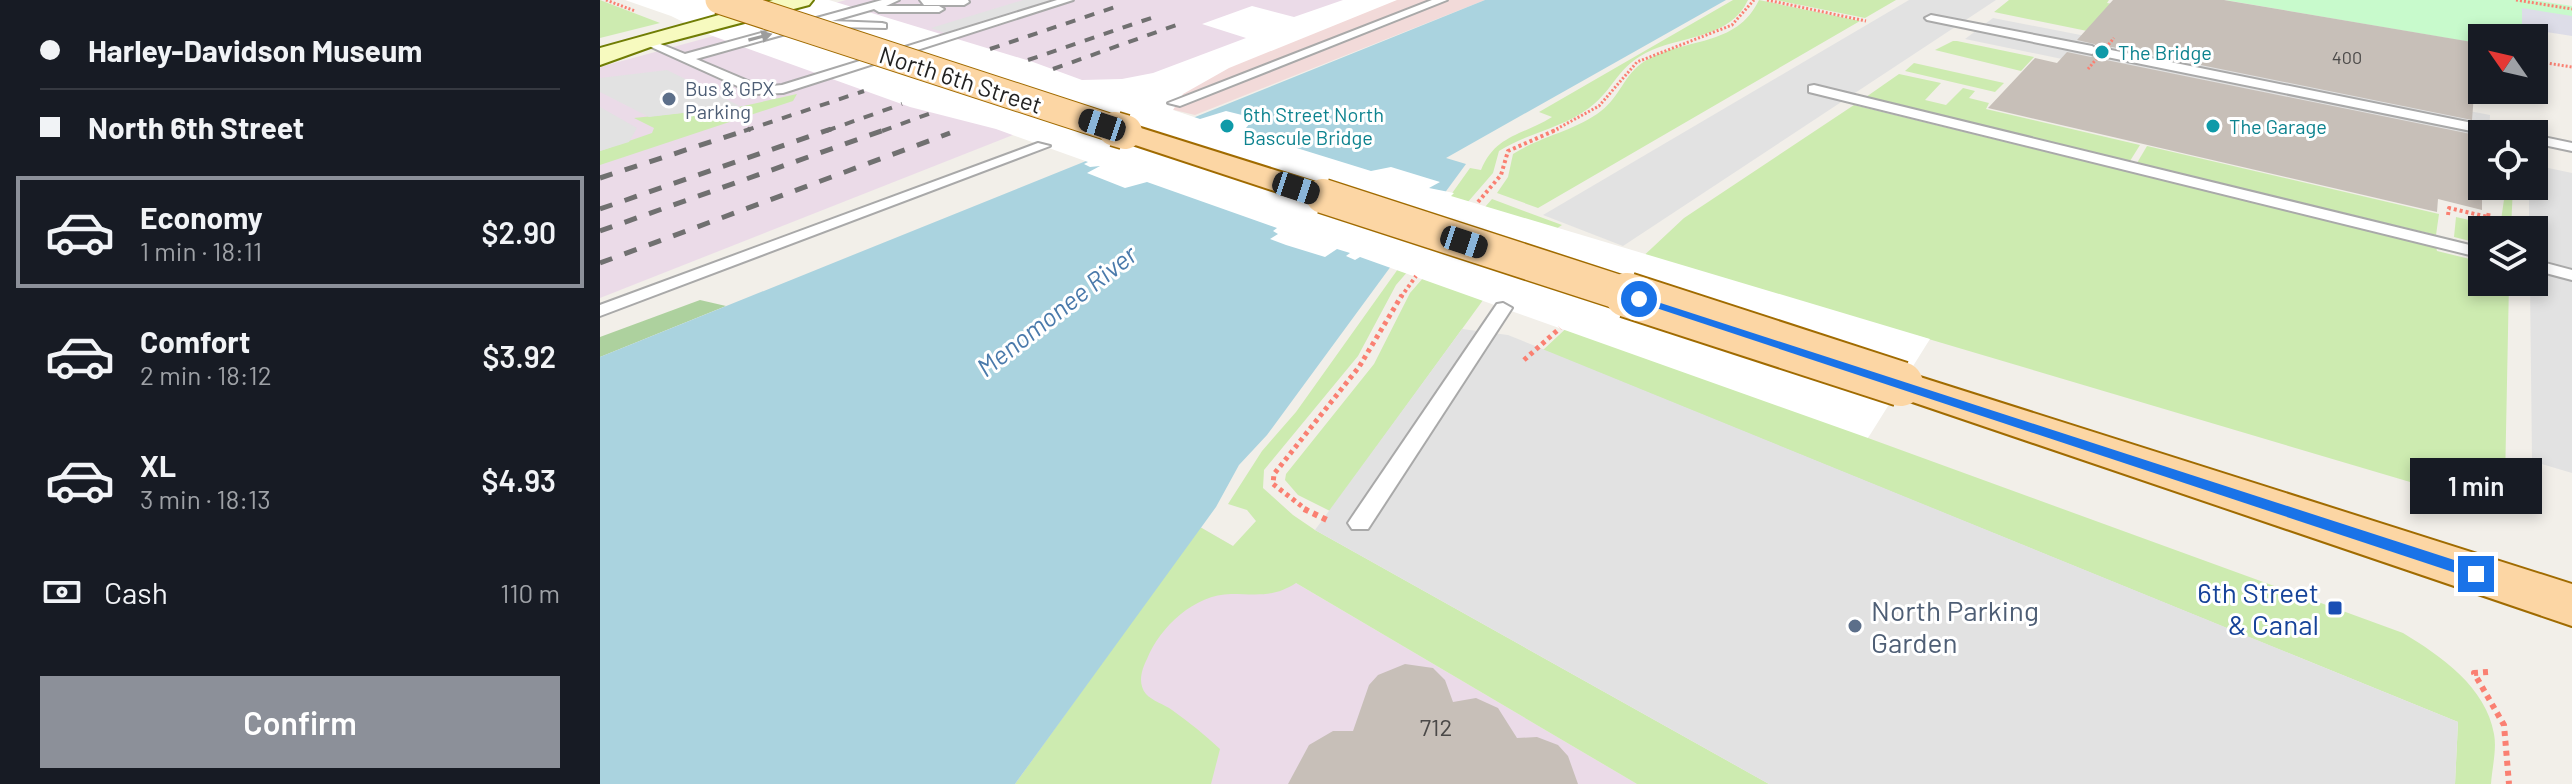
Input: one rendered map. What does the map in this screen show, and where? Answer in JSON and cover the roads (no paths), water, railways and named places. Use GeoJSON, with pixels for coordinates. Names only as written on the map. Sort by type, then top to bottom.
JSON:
{"type":"FeatureCollection","features":[{"type":"Feature","properties":{"kind":"main road","name":"North 6th Street"},"geometry":{"type":"LineString","coordinates":[[719,0],[2572,605]]}},
{"type":"Feature","properties":{"kind":"street"},"geometry":{"type":"LineString","coordinates":[[600,48],[806,12]]}},
{"type":"Feature","properties":{"kind":"street"},"geometry":{"type":"LineString","coordinates":[[600,57],[644,41]]}},
{"type":"Feature","properties":{"kind":"lane"},"geometry":{"type":"LineString","coordinates":[[644,41],[760,91],[783,89],[1068,0]]}},
{"type":"Feature","properties":{"kind":"lane"},"geometry":{"type":"LineString","coordinates":[[1175,103],[1442,0]]}},
{"type":"Feature","properties":{"kind":"lane"},"geometry":{"type":"LineString","coordinates":[[841,15],[891,1],[964,2]]}},
{"type":"Feature","properties":{"kind":"lane"},"geometry":{"type":"LineString","coordinates":[[863,9],[939,9]]}},
{"type":"Feature","properties":{"kind":"lane"},"geometry":{"type":"LineString","coordinates":[[685,58],[806,12],[912,17]]}},
{"type":"Feature","properties":{"kind":"lane"},"geometry":{"type":"LineString","coordinates":[[806,12],[882,26]]}},
{"type":"Feature","properties":{"kind":"lane"},"geometry":{"type":"LineString","coordinates":[[1931,18],[2092,50]]}},
{"type":"Feature","properties":{"kind":"lane"},"geometry":{"type":"LineString","coordinates":[[2111,54],[2468,126]]}},
{"type":"Feature","properties":{"kind":"lane"},"geometry":{"type":"LineString","coordinates":[[1814,89],[2468,250]]}},
{"type":"Feature","properties":{"kind":"lane"},"geometry":{"type":"LineString","coordinates":[[2548,142],[2572,147]]}},
{"type":"Feature","properties":{"kind":"lane"},"geometry":{"type":"LineString","coordinates":[[600,311],[1043,146]]}},
{"type":"Feature","properties":{"kind":"lane"},"geometry":{"type":"LineString","coordinates":[[2548,269],[2572,275]]}},
{"type":"Feature","properties":{"kind":"lane"},"geometry":{"type":"LineString","coordinates":[[1360,523],[1503,308]]}},
{"type":"Feature","properties":{"kind":"water","name":"Menomonee River"},"geometry":{"type":"Polygon","coordinates":[[[1485,0],[1726,0],[1446,158],[1466,164],[1267,435],[1239,465],[1216,507],[1015,784],[600,784],[600,357],[1485,0]]]}},
{"type":"Feature","properties":{"kind":"railway"},"geometry":{"type":"LineString","coordinates":[[990,49],[1121,5]]}},
{"type":"Feature","properties":{"kind":"railway"},"geometry":{"type":"LineString","coordinates":[[1028,60],[1157,16]]}},
{"type":"Feature","properties":{"kind":"railway"},"geometry":{"type":"LineString","coordinates":[[1053,69],[1182,23]]}},
{"type":"Feature","properties":{"kind":"railway"},"geometry":{"type":"LineString","coordinates":[[750,129],[864,91]]}},
{"type":"Feature","properties":{"kind":"railway"},"geometry":{"type":"LineString","coordinates":[[826,131],[902,104]]}},
{"type":"Feature","properties":{"kind":"railway"},"geometry":{"type":"LineString","coordinates":[[882,131],[931,113]]}},
{"type":"Feature","properties":{"kind":"railway"},"geometry":{"type":"LineString","coordinates":[[600,178],[750,129]]}},
{"type":"Feature","properties":{"kind":"railway"},"geometry":{"type":"LineString","coordinates":[[744,131],[750,129]]}},
{"type":"Feature","properties":{"kind":"railway"},"geometry":{"type":"LineString","coordinates":[[600,209],[831,129]]}},
{"type":"Feature","properties":{"kind":"railway"},"geometry":{"type":"LineString","coordinates":[[600,231],[887,129]]}},
{"type":"Feature","properties":{"kind":"railway"},"geometry":{"type":"LineString","coordinates":[[600,263],[950,133]]}},
{"type":"Feature","properties":{"kind":"place","name":"The Bridge"},"geometry":{"type":"Point","coordinates":[2102,52]}},
{"type":"Feature","properties":{"kind":"place","name":"Bus & GPX Parking"},"geometry":{"type":"Point","coordinates":[669,99]}},
{"type":"Feature","properties":{"kind":"place","name":"6th Street North Bascule Bridge"},"geometry":{"type":"Point","coordinates":[1227,126]}},
{"type":"Feature","properties":{"kind":"place","name":"The Garage"},"geometry":{"type":"Point","coordinates":[2213,126]}},
{"type":"Feature","properties":{"kind":"place","name":"6th Street & Canal"},"geometry":{"type":"Point","coordinates":[2335,608]}},
{"type":"Feature","properties":{"kind":"place","name":"North Parking Garden"},"geometry":{"type":"Point","coordinates":[1855,626]}}]}
